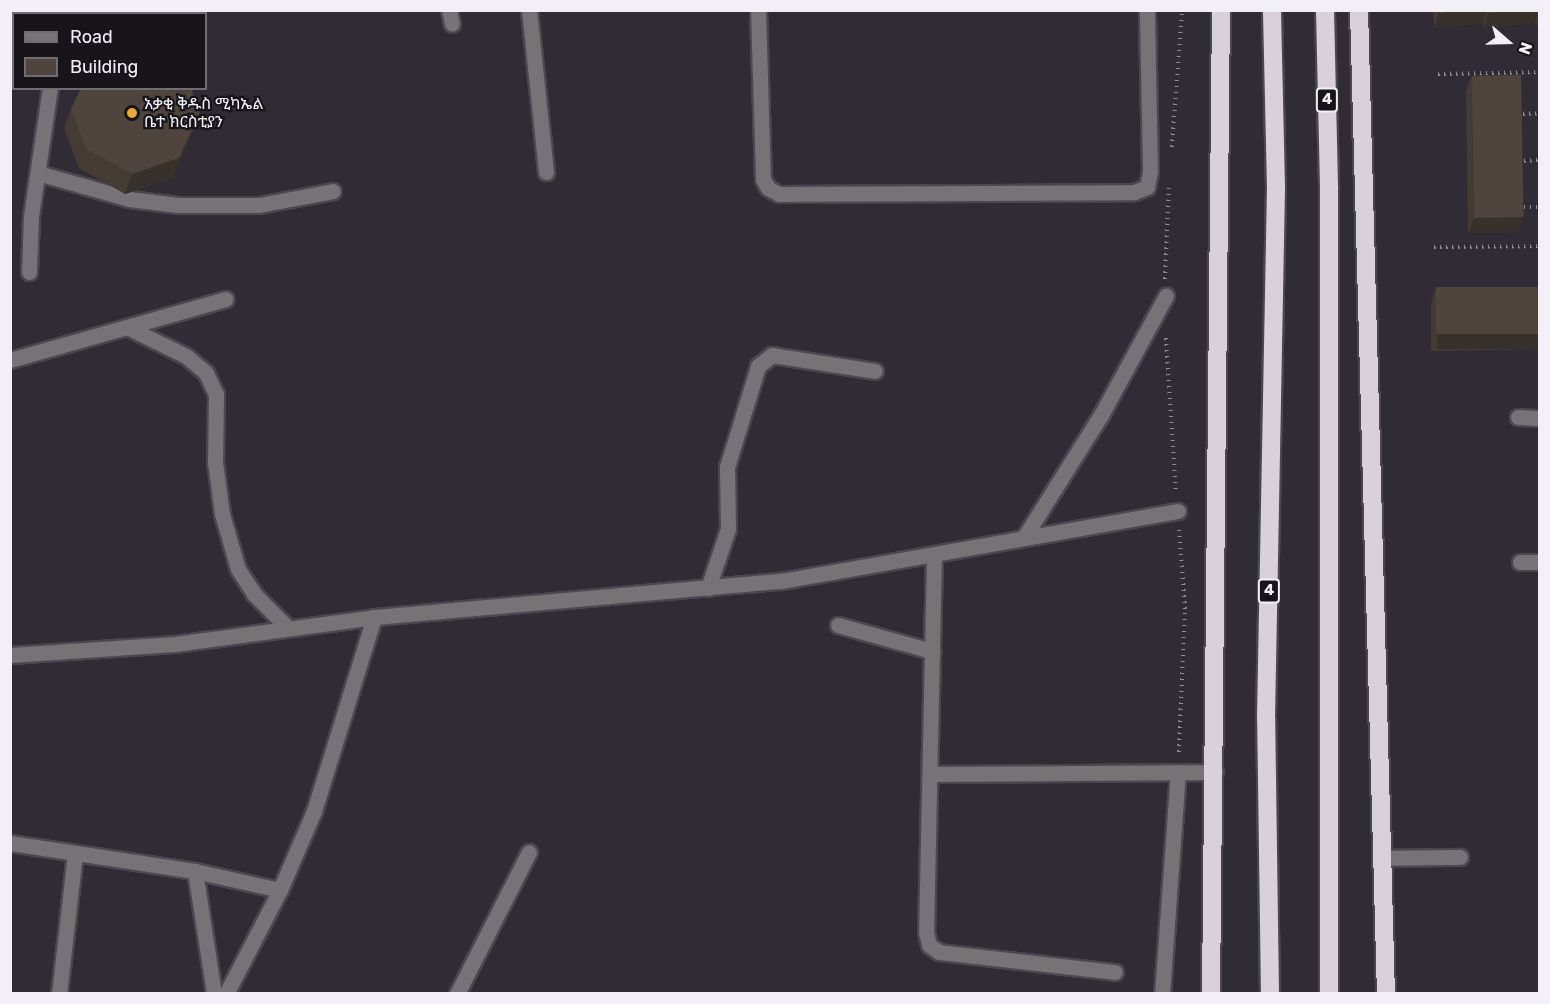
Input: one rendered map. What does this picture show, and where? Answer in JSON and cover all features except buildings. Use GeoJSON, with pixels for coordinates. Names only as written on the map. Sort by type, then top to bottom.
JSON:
{"type":"FeatureCollection","features":[{"type":"Feature","properties":{"kind":"highway"},"geometry":{"type":"LineString","coordinates":[[1211,993],[1221,10]]}},
{"type":"Feature","properties":{"kind":"highway","name":"4"},"geometry":{"type":"LineString","coordinates":[[1270,993],[1266,717],[1276,188],[1272,10]]}},
{"type":"Feature","properties":{"kind":"highway","name":"4"},"geometry":{"type":"LineString","coordinates":[[1325,10],[1329,190],[1329,993]]}},
{"type":"Feature","properties":{"kind":"highway"},"geometry":{"type":"LineString","coordinates":[[1359,10],[1386,993]]}},
{"type":"Feature","properties":{"kind":"street"},"geometry":{"type":"LineString","coordinates":[[529,10],[546,172]]}},
{"type":"Feature","properties":{"kind":"street"},"geometry":{"type":"LineString","coordinates":[[758,10],[763,179],[768,188],[779,194],[1134,192],[1147,186],[1150,171],[1147,10]]}},
{"type":"Feature","properties":{"kind":"street"},"geometry":{"type":"LineString","coordinates":[[29,272],[38,172],[50,90]]}},
{"type":"Feature","properties":{"kind":"street"},"geometry":{"type":"LineString","coordinates":[[38,172],[129,199],[178,206],[259,205],[333,191]]}},
{"type":"Feature","properties":{"kind":"street"},"geometry":{"type":"LineString","coordinates":[[1025,536],[1101,415],[1166,296]]}},
{"type":"Feature","properties":{"kind":"street"},"geometry":{"type":"LineString","coordinates":[[10,360],[226,299]]}},
{"type":"Feature","properties":{"kind":"street"},"geometry":{"type":"LineString","coordinates":[[129,328],[186,356],[206,373],[216,394],[215,462],[222,514],[238,569],[254,594],[287,627]]}},
{"type":"Feature","properties":{"kind":"street"},"geometry":{"type":"LineString","coordinates":[[708,588],[728,530],[727,467],[758,366],[772,355],[874,371]]}},
{"type":"Feature","properties":{"kind":"street"},"geometry":{"type":"LineString","coordinates":[[1518,417],[1539,418]]}},
{"type":"Feature","properties":{"kind":"street"},"geometry":{"type":"LineString","coordinates":[[10,655],[175,644],[374,617],[781,581],[1025,536],[1178,511]]}},
{"type":"Feature","properties":{"kind":"street"},"geometry":{"type":"LineString","coordinates":[[934,554],[926,932],[929,945],[939,952],[1115,972]]}},
{"type":"Feature","properties":{"kind":"street"},"geometry":{"type":"LineString","coordinates":[[1520,562],[1539,562]]}},
{"type":"Feature","properties":{"kind":"street"},"geometry":{"type":"LineString","coordinates":[[226,993],[280,890],[314,812],[374,617]]}},
{"type":"Feature","properties":{"kind":"street"},"geometry":{"type":"LineString","coordinates":[[838,625],[932,651]]}},
{"type":"Feature","properties":{"kind":"street"},"geometry":{"type":"LineString","coordinates":[[930,774],[1215,772]]}},
{"type":"Feature","properties":{"kind":"street"},"geometry":{"type":"LineString","coordinates":[[1162,993],[1178,773]]}},
{"type":"Feature","properties":{"kind":"street"},"geometry":{"type":"LineString","coordinates":[[10,843],[195,871],[280,890]]}},
{"type":"Feature","properties":{"kind":"street"},"geometry":{"type":"LineString","coordinates":[[457,993],[529,852]]}},
{"type":"Feature","properties":{"kind":"street"},"geometry":{"type":"LineString","coordinates":[[59,993],[75,854]]}},
{"type":"Feature","properties":{"kind":"street"},"geometry":{"type":"LineString","coordinates":[[1384,858],[1460,857]]}},
{"type":"Feature","properties":{"kind":"street"},"geometry":{"type":"LineString","coordinates":[[195,871],[214,993]]}},
{"type":"Feature","properties":{"kind":"path"},"geometry":{"type":"LineString","coordinates":[[1171,160],[1182,10]]}},
{"type":"Feature","properties":{"kind":"path"},"geometry":{"type":"LineString","coordinates":[[1438,74],[1539,72]]}},
{"type":"Feature","properties":{"kind":"path"},"geometry":{"type":"LineString","coordinates":[[1516,114],[1539,113]]}},
{"type":"Feature","properties":{"kind":"path"},"geometry":{"type":"LineString","coordinates":[[1517,161],[1539,160]]}},
{"type":"Feature","properties":{"kind":"path"},"geometry":{"type":"LineString","coordinates":[[1170,184],[1166,296],[1167,396],[1185,609],[1178,773]]}},
{"type":"Feature","properties":{"kind":"path"},"geometry":{"type":"LineString","coordinates":[[1517,207],[1539,207]]}},
{"type":"Feature","properties":{"kind":"path"},"geometry":{"type":"LineString","coordinates":[[1434,247],[1539,246]]}},
{"type":"Feature","properties":{"kind":"place","name":"አቃቂ ቅዱስ ሚካኤል ቤተ ክርስቲያን"},"geometry":{"type":"Point","coordinates":[132,113]}}]}
